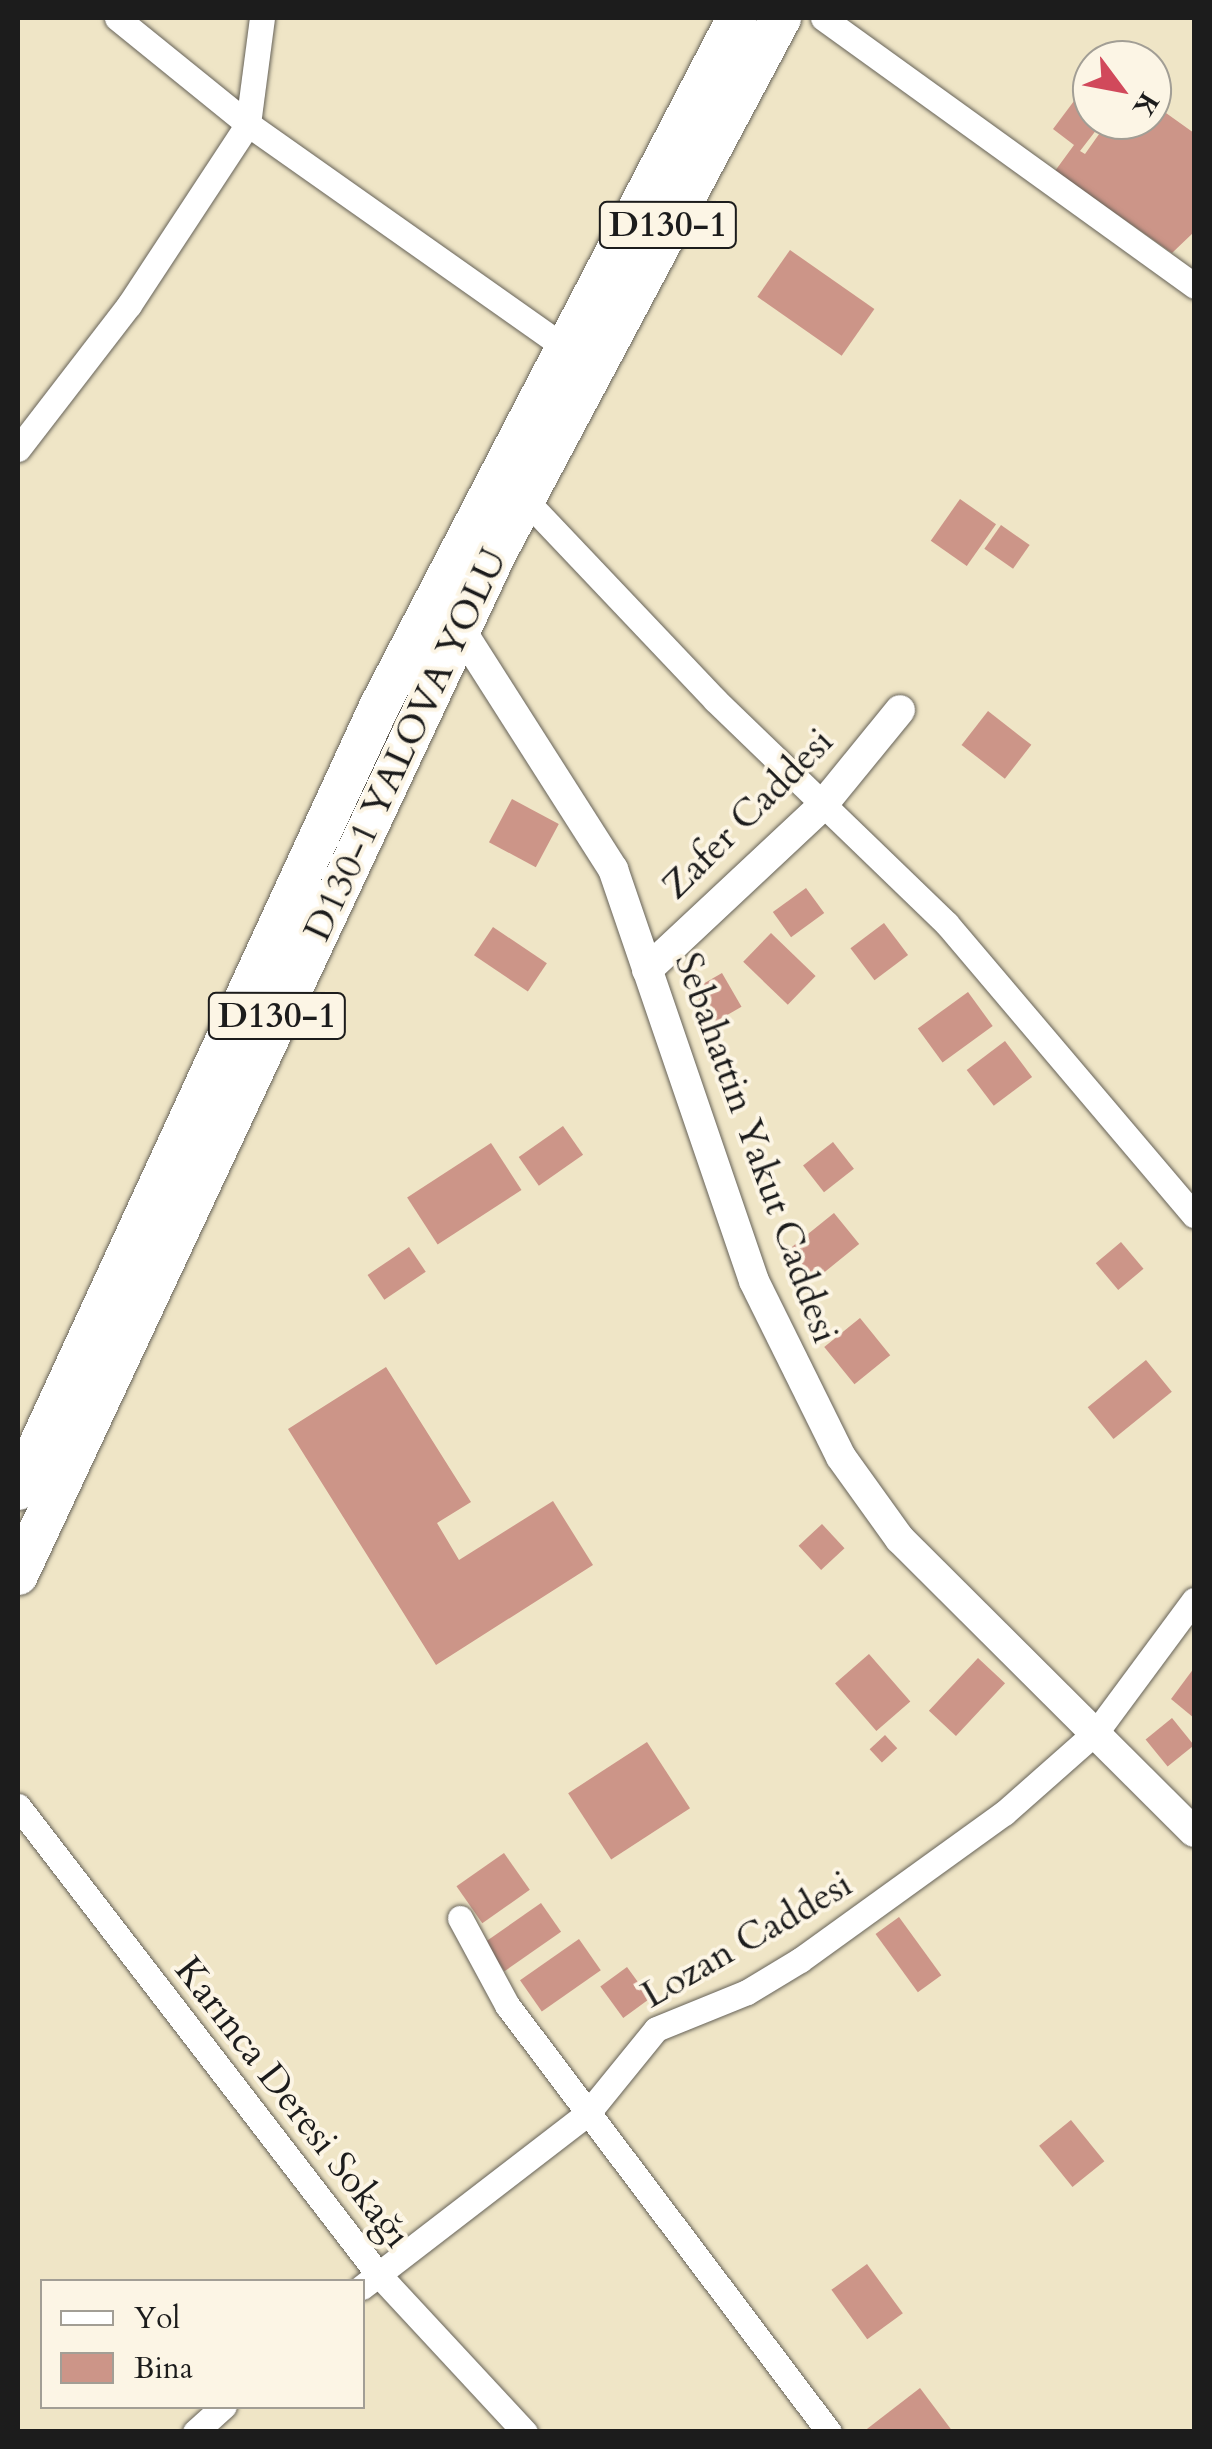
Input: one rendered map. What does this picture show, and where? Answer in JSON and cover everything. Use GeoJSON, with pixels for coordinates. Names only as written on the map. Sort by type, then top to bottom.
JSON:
{"type":"FeatureCollection","features":[{"type":"Feature","properties":{"kind":"highway","name":"D130-1"},"geometry":{"type":"LineString","coordinates":[[18,1490],[354,760],[534,440],[563,346],[737,18]]}},
{"type":"Feature","properties":{"kind":"highway","name":"D130-1 YALOVA YOLU"},"geometry":{"type":"LineString","coordinates":[[18,1575],[464,636],[534,440],[780,18]]}},
{"type":"Feature","properties":{"kind":"street"},"geometry":{"type":"LineString","coordinates":[[117,18],[248,124],[563,346]]}},
{"type":"Feature","properties":{"kind":"street"},"geometry":{"type":"LineString","coordinates":[[18,449],[129,305],[248,124],[262,18]]}},
{"type":"Feature","properties":{"kind":"street"},"geometry":{"type":"LineString","coordinates":[[464,636],[800,18]]}},
{"type":"Feature","properties":{"kind":"street"},"geometry":{"type":"LineString","coordinates":[[823,18],[1194,286]]}},
{"type":"Feature","properties":{"kind":"street"},"geometry":{"type":"LineString","coordinates":[[534,509],[821,807],[947,924],[1194,1215]]}},
{"type":"Feature","properties":{"kind":"street","name":"Sebahattin Yakut Caddesi"},"geometry":{"type":"LineString","coordinates":[[464,636],[598,840],[648,970],[754,1282],[841,1456],[900,1538],[1097,1730],[1194,1832]]}},
{"type":"Feature","properties":{"kind":"street","name":"Zafer Caddesi"},"geometry":{"type":"LineString","coordinates":[[648,970],[821,807],[900,710]]}},
{"type":"Feature","properties":{"kind":"street","name":"Lozan Caddesi"},"geometry":{"type":"LineString","coordinates":[[370,2280],[586,2114],[656,2030],[747,1992],[861,1922],[1004,1814],[1097,1730],[1194,1600]]}},
{"type":"Feature","properties":{"kind":"street","name":"Karınca Deresi Sokağı"},"geometry":{"type":"LineString","coordinates":[[18,1806],[370,2280],[524,2432]]}},
{"type":"Feature","properties":{"kind":"street"},"geometry":{"type":"LineString","coordinates":[[460,1918],[507,2005],[829,2432]]}},
{"type":"Feature","properties":{"kind":"street"},"geometry":{"type":"LineString","coordinates":[[195,2432],[221,2409]]}},
{"type":"Feature","properties":{"kind":"building"},"geometry":{"type":"Polygon","coordinates":[[[1072,104],[1072,140],[1089,140],[1080,151],[1085,154],[1095,140],[1172,140],[1172,117],[1194,133],[1194,232],[1172,253],[1055,171],[1074,145],[1053,129],[1072,104]]]}},
{"type":"Feature","properties":{"kind":"building"},"geometry":{"type":"Polygon","coordinates":[[[790,250],[874,309],[842,356],[757,297],[790,250]]]}},
{"type":"Feature","properties":{"kind":"building"},"geometry":{"type":"Polygon","coordinates":[[[960,499],[996,524],[967,566],[931,541],[960,499]]]}},
{"type":"Feature","properties":{"kind":"building"},"geometry":{"type":"Polygon","coordinates":[[[1001,525],[1030,545],[1013,569],[984,549],[1001,525]]]}},
{"type":"Feature","properties":{"kind":"building"},"geometry":{"type":"Polygon","coordinates":[[[988,711],[1031,745],[1005,779],[962,745],[988,711]]]}},
{"type":"Feature","properties":{"kind":"building"},"geometry":{"type":"Polygon","coordinates":[[[512,799],[559,824],[536,867],[489,842],[512,799]]]}},
{"type":"Feature","properties":{"kind":"building"},"geometry":{"type":"Polygon","coordinates":[[[806,888],[824,913],[791,937],[773,912],[806,888]]]}},
{"type":"Feature","properties":{"kind":"building"},"geometry":{"type":"Polygon","coordinates":[[[884,923],[908,955],[875,980],[850,948],[884,923]]]}},
{"type":"Feature","properties":{"kind":"building"},"geometry":{"type":"Polygon","coordinates":[[[493,927],[547,963],[528,992],[474,955],[493,927]]]}},
{"type":"Feature","properties":{"kind":"building"},"geometry":{"type":"Polygon","coordinates":[[[771,933],[816,976],[788,1005],[743,962],[771,933]]]}},
{"type":"Feature","properties":{"kind":"building"},"geometry":{"type":"Polygon","coordinates":[[[722,973],[742,1007],[713,1023],[693,990],[722,973]]]}},
{"type":"Feature","properties":{"kind":"building"},"geometry":{"type":"Polygon","coordinates":[[[968,992],[993,1026],[943,1062],[918,1028],[968,992]]]}},
{"type":"Feature","properties":{"kind":"building"},"geometry":{"type":"Polygon","coordinates":[[[1005,1041],[1032,1077],[994,1106],[967,1070],[1005,1041]]]}},
{"type":"Feature","properties":{"kind":"building"},"geometry":{"type":"Polygon","coordinates":[[[563,1126],[583,1155],[539,1186],[519,1157],[563,1126]]]}},
{"type":"Feature","properties":{"kind":"building"},"geometry":{"type":"Polygon","coordinates":[[[833,1142],[854,1169],[824,1192],[803,1165],[833,1142]]]}},
{"type":"Feature","properties":{"kind":"building"},"geometry":{"type":"Polygon","coordinates":[[[491,1143],[521,1190],[438,1244],[407,1197],[491,1143]]]}},
{"type":"Feature","properties":{"kind":"building"},"geometry":{"type":"Polygon","coordinates":[[[834,1213],[859,1244],[815,1280],[790,1249],[834,1213]]]}},
{"type":"Feature","properties":{"kind":"building"},"geometry":{"type":"Polygon","coordinates":[[[1121,1242],[1143,1269],[1118,1290],[1096,1263],[1121,1242]]]}},
{"type":"Feature","properties":{"kind":"building"},"geometry":{"type":"Polygon","coordinates":[[[409,1247],[426,1272],[384,1300],[368,1275],[409,1247]]]}},
{"type":"Feature","properties":{"kind":"building"},"geometry":{"type":"Polygon","coordinates":[[[860,1318],[890,1355],[854,1384],[824,1347],[860,1318]]]}},
{"type":"Feature","properties":{"kind":"building"},"geometry":{"type":"Polygon","coordinates":[[[1146,1360],[1172,1392],[1114,1439],[1088,1407],[1146,1360]]]}},
{"type":"Feature","properties":{"kind":"building"},"geometry":{"type":"Polygon","coordinates":[[[386,1367],[471,1502],[437,1523],[459,1560],[553,1501],[593,1565],[436,1665],[288,1429],[386,1367]]]}},
{"type":"Feature","properties":{"kind":"building"},"geometry":{"type":"Polygon","coordinates":[[[822,1524],[845,1548],[821,1570],[799,1546],[822,1524]]]}},
{"type":"Feature","properties":{"kind":"building"},"geometry":{"type":"Polygon","coordinates":[[[869,1654],[910,1702],[876,1731],[835,1684],[869,1654]]]}},
{"type":"Feature","properties":{"kind":"building"},"geometry":{"type":"Polygon","coordinates":[[[978,1658],[1005,1683],[956,1736],[929,1711],[978,1658]]]}},
{"type":"Feature","properties":{"kind":"building"},"geometry":{"type":"Polygon","coordinates":[[[1194,1668],[1194,1718],[1171,1699],[1194,1668]]]}},
{"type":"Feature","properties":{"kind":"building"},"geometry":{"type":"Polygon","coordinates":[[[1172,1718],[1194,1745],[1168,1767],[1146,1739],[1172,1718]]]}},
{"type":"Feature","properties":{"kind":"building"},"geometry":{"type":"Polygon","coordinates":[[[885,1735],[897,1748],[882,1762],[870,1749],[885,1735]]]}},
{"type":"Feature","properties":{"kind":"building"},"geometry":{"type":"Polygon","coordinates":[[[647,1742],[690,1808],[611,1859],[568,1793],[647,1742]]]}},
{"type":"Feature","properties":{"kind":"building"},"geometry":{"type":"Polygon","coordinates":[[[504,1853],[530,1890],[482,1923],[456,1886],[504,1853]]]}},
{"type":"Feature","properties":{"kind":"building"},"geometry":{"type":"Polygon","coordinates":[[[541,1903],[561,1932],[505,1971],[484,1943],[541,1903]]]}},
{"type":"Feature","properties":{"kind":"building"},"geometry":{"type":"Polygon","coordinates":[[[899,1917],[941,1975],[918,1992],[876,1934],[899,1917]]]}},
{"type":"Feature","properties":{"kind":"building"},"geometry":{"type":"Polygon","coordinates":[[[579,1939],[601,1970],[542,2011],[520,1980],[579,1939]]]}},
{"type":"Feature","properties":{"kind":"building"},"geometry":{"type":"Polygon","coordinates":[[[627,1967],[650,1999],[623,2018],[600,1986],[627,1967]]]}},
{"type":"Feature","properties":{"kind":"building"},"geometry":{"type":"Polygon","coordinates":[[[1071,2120],[1104,2161],[1072,2187],[1039,2146],[1071,2120]]]}},
{"type":"Feature","properties":{"kind":"building"},"geometry":{"type":"Polygon","coordinates":[[[867,2264],[903,2313],[867,2339],[831,2290],[867,2264]]]}},
{"type":"Feature","properties":{"kind":"building"},"geometry":{"type":"Polygon","coordinates":[[[920,2388],[953,2432],[863,2432],[920,2388]]]}}]}
